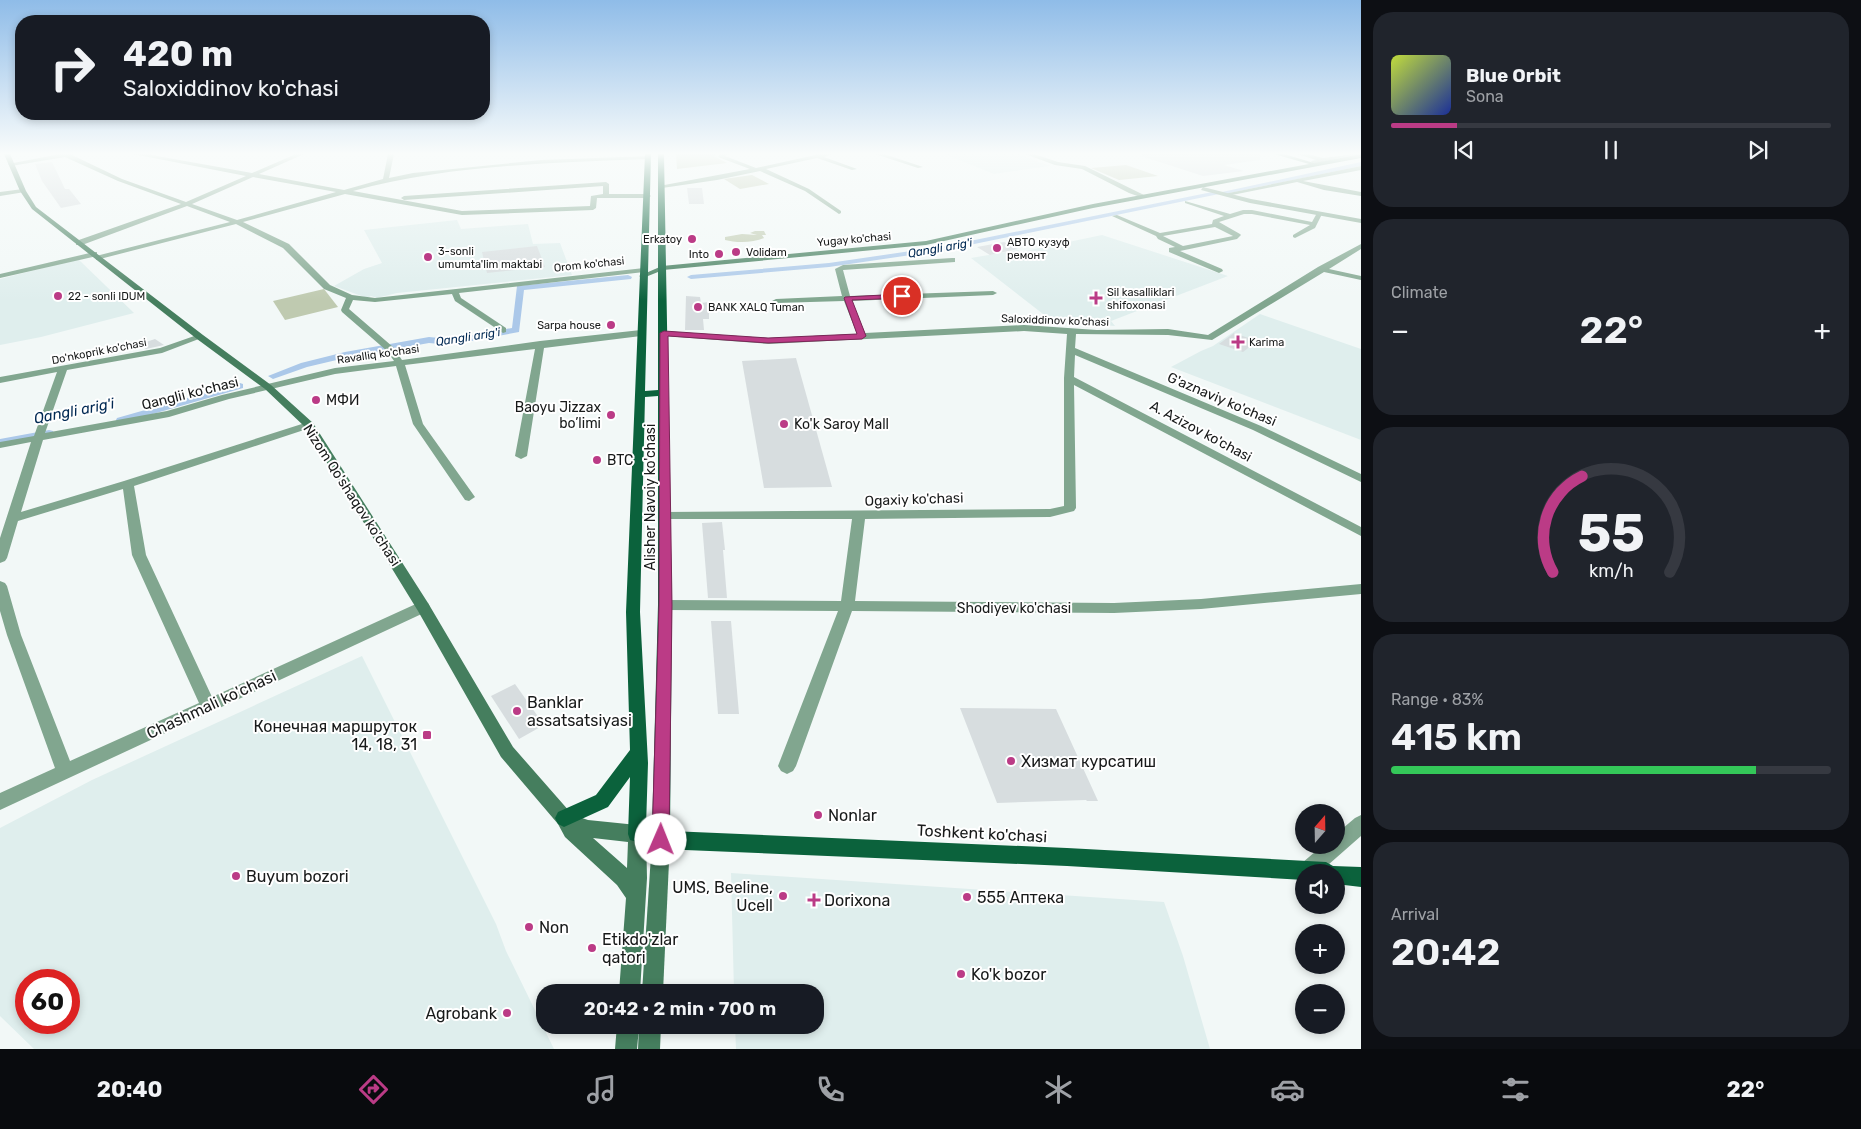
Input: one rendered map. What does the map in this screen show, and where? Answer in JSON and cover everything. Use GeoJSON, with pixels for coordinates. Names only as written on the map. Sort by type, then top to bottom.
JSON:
{"type":"FeatureCollection","features":[{"type":"Feature","properties":{"kind":"main road","name":"Nizom Qo'shaqov ko'chasi"},"geometry":{"type":"LineString","coordinates":[[31,203],[34,208],[200,337],[268,387],[309,425],[424,607],[507,752],[564,818],[577,826],[588,829],[637,834]]}},
{"type":"Feature","properties":{"kind":"main road","name":"Alisher Navoiy ko'chasi"},"geometry":{"type":"LineString","coordinates":[[649,203],[654,270],[664,333],[665,605],[661,840]]}},
{"type":"Feature","properties":{"kind":"main road","name":"Alisher Navoiy ko'chasi"},"geometry":{"type":"LineString","coordinates":[[637,834],[638,753],[633,612],[641,333],[654,270],[660,203]]}},
{"type":"Feature","properties":{"kind":"main road","name":"Yugay ko'chasi"},"geometry":{"type":"LineString","coordinates":[[654,270],[926,243],[1111,203]]}},
{"type":"Feature","properties":{"kind":"main road","name":"Yugay ko'chasi"},"geometry":{"type":"LineString","coordinates":[[654,270],[923,248],[1129,203]]}},
{"type":"Feature","properties":{"kind":"main road"},"geometry":{"type":"LineString","coordinates":[[639,394],[664,394]]}},
{"type":"Feature","properties":{"kind":"main road"},"geometry":{"type":"LineString","coordinates":[[636,896],[624,878],[571,831],[564,818],[602,801],[638,753]]}},
{"type":"Feature","properties":{"kind":"main road"},"geometry":{"type":"LineString","coordinates":[[630,984],[636,896],[637,834]]}},
{"type":"Feature","properties":{"kind":"main road","name":"Toshkent ko'chasi"},"geometry":{"type":"LineString","coordinates":[[637,834],[661,840],[1067,857],[1295,870]]}},
{"type":"Feature","properties":{"kind":"main road"},"geometry":{"type":"LineString","coordinates":[[652,984],[661,840]]}},
{"type":"Feature","properties":{"kind":"main road"},"geometry":{"type":"LineString","coordinates":[[1345,875],[1361,878]]}},
{"type":"Feature","properties":{"kind":"main road"},"geometry":{"type":"LineString","coordinates":[[626,1049],[627,1034]]}},
{"type":"Feature","properties":{"kind":"main road"},"geometry":{"type":"LineString","coordinates":[[649,1049],[650,1034]]}},
{"type":"Feature","properties":{"kind":"street"},"geometry":{"type":"LineString","coordinates":[[79,243],[187,203]]}},
{"type":"Feature","properties":{"kind":"street","name":"Orom ko'chasi"},"geometry":{"type":"LineString","coordinates":[[187,203],[237,222],[286,246],[327,287],[350,297],[375,300],[654,270]]}},
{"type":"Feature","properties":{"kind":"street"},"geometry":{"type":"LineString","coordinates":[[0,276],[96,256],[237,222],[306,203]]}},
{"type":"Feature","properties":{"kind":"street"},"geometry":{"type":"LineString","coordinates":[[402,203],[462,213],[593,208],[593,203]]}},
{"type":"Feature","properties":{"kind":"street"},"geometry":{"type":"LineString","coordinates":[[826,203],[839,212]]}},
{"type":"Feature","properties":{"kind":"street"},"geometry":{"type":"LineString","coordinates":[[1190,203],[1230,216]]}},
{"type":"Feature","properties":{"kind":"street"},"geometry":{"type":"LineString","coordinates":[[1260,203],[1361,221]]}},
{"type":"Feature","properties":{"kind":"street"},"geometry":{"type":"LineString","coordinates":[[1216,225],[1215,221],[1243,212],[1314,224]]}},
{"type":"Feature","properties":{"kind":"street"},"geometry":{"type":"LineString","coordinates":[[1295,236],[1313,227],[1319,214]]}},
{"type":"Feature","properties":{"kind":"street"},"geometry":{"type":"LineString","coordinates":[[1115,216],[1159,235],[1160,238],[1182,248]]}},
{"type":"Feature","properties":{"kind":"street"},"geometry":{"type":"LineString","coordinates":[[1159,235],[1216,225],[1238,235],[1235,238],[1172,250],[1219,271]]}},
{"type":"Feature","properties":{"kind":"street","name":"Saloxiddinov ko'chasi"},"geometry":{"type":"LineString","coordinates":[[664,333],[768,341],[1024,328],[1097,333],[1168,332],[1209,338],[1361,246]]}},
{"type":"Feature","properties":{"kind":"street"},"geometry":{"type":"LineString","coordinates":[[1346,255],[1361,258]]}},
{"type":"Feature","properties":{"kind":"street"},"geometry":{"type":"LineString","coordinates":[[862,336],[847,298],[839,269],[843,267],[952,260]]}},
{"type":"Feature","properties":{"kind":"street"},"geometry":{"type":"LineString","coordinates":[[1321,270],[1361,278]]}},
{"type":"Feature","properties":{"kind":"street"},"geometry":{"type":"LineString","coordinates":[[454,290],[458,299],[503,330]]}},
{"type":"Feature","properties":{"kind":"street"},"geometry":{"type":"LineString","coordinates":[[776,301],[993,293]]}},
{"type":"Feature","properties":{"kind":"street"},"geometry":{"type":"LineString","coordinates":[[350,297],[345,310],[388,347],[400,362],[418,424],[469,497]]}},
{"type":"Feature","properties":{"kind":"street"},"geometry":{"type":"LineString","coordinates":[[1069,378],[1072,331]]}},
{"type":"Feature","properties":{"kind":"street","name":"Ravalliq ko'chasi"},"geometry":{"type":"LineString","coordinates":[[268,387],[335,371],[540,344],[641,333]]}},
{"type":"Feature","properties":{"kind":"street","name":"Do'nkoprik ko'chasi"},"geometry":{"type":"LineString","coordinates":[[0,380],[162,350],[200,337]]}},
{"type":"Feature","properties":{"kind":"street"},"geometry":{"type":"LineString","coordinates":[[521,456],[540,344]]}},
{"type":"Feature","properties":{"kind":"street","name":"G'aznaviy ko'chasi"},"geometry":{"type":"LineString","coordinates":[[1070,349],[1257,428],[1361,478]]}},
{"type":"Feature","properties":{"kind":"street"},"geometry":{"type":"LineString","coordinates":[[0,558],[63,369]]}},
{"type":"Feature","properties":{"kind":"street","name":"Ogaxiy ko'chasi"},"geometry":{"type":"LineString","coordinates":[[787,766],[847,607],[859,515],[1050,513],[1070,508],[1069,378]]}},
{"type":"Feature","properties":{"kind":"street","name":"A. Azizov ko'chasi"},"geometry":{"type":"LineString","coordinates":[[1069,378],[1361,532]]}},
{"type":"Feature","properties":{"kind":"street","name":"Qanglii ko'chasi"},"geometry":{"type":"LineString","coordinates":[[0,446],[40,436],[169,414],[268,387]]}},
{"type":"Feature","properties":{"kind":"street"},"geometry":{"type":"LineString","coordinates":[[12,518],[128,484],[309,425]]}},
{"type":"Feature","properties":{"kind":"street"},"geometry":{"type":"LineString","coordinates":[[128,484],[139,555],[208,705]]}},
{"type":"Feature","properties":{"kind":"street"},"geometry":{"type":"LineString","coordinates":[[665,516],[859,515]]}},
{"type":"Feature","properties":{"kind":"street"},"geometry":{"type":"LineString","coordinates":[[0,586],[14,635],[65,771]]}},
{"type":"Feature","properties":{"kind":"street","name":"Shodiyev ko'chasi"},"geometry":{"type":"LineString","coordinates":[[665,605],[1114,608],[1201,604],[1361,589]]}},
{"type":"Feature","properties":{"kind":"street","name":"Chashmali ko'chasi"},"geometry":{"type":"LineString","coordinates":[[0,802],[424,607]]}},
{"type":"Feature","properties":{"kind":"street"},"geometry":{"type":"LineString","coordinates":[[1324,864],[1361,824]]}},
{"type":"Feature","properties":{"kind":"shaded area","name":"3-sonli umumta'lim maktabi"},"geometry":{"type":"Polygon","coordinates":[[[457,220],[461,229],[528,224],[533,244],[560,243],[572,275],[397,293],[377,298],[371,296],[367,298],[334,286],[364,269],[382,263],[364,230],[457,220]]]}},
{"type":"Feature","properties":{"kind":"shaded area","name":"Sil kasalliklari shifoxonasi"},"geometry":{"type":"Polygon","coordinates":[[[1102,235],[1228,276],[1111,321],[1115,326],[1052,321],[971,258],[1018,250],[1021,252],[1102,235]]]}},
{"type":"Feature","properties":{"kind":"shaded area","name":"22 - sonli IDUM"},"geometry":{"type":"Polygon","coordinates":[[[78,259],[134,313],[41,337],[0,345],[0,279],[78,259]]]}},
{"type":"Feature","properties":{"kind":"shaded area"},"geometry":{"type":"Polygon","coordinates":[[[1260,314],[1361,349],[1361,440],[1171,367],[1213,346],[1260,314]]]}},
{"type":"Feature","properties":{"kind":"shaded area","name":"Buyum bozori"},"geometry":{"type":"Polygon","coordinates":[[[362,656],[496,924],[506,951],[536,1012],[536,1034],[547,1034],[554,1049],[34,1049],[19,1034],[80,1034],[80,969],[15,969],[15,1031],[0,1016],[0,828],[92,780],[362,656]]]}},
{"type":"Feature","properties":{"kind":"shaded area","name":"Ko'k bozor"},"geometry":{"type":"Polygon","coordinates":[[[731,873],[1164,902],[1183,956],[1210,1049],[736,1049],[735,1034],[824,1034],[824,984],[734,984],[731,873]]]}},
{"type":"Feature","properties":{"kind":"green space"},"geometry":{"type":"Polygon","coordinates":[[[764,231],[766,235],[762,235],[764,238],[760,240],[750,242],[725,240],[725,237],[742,234],[757,235],[750,233],[764,231]]]}},
{"type":"Feature","properties":{"kind":"green space"},"geometry":{"type":"Polygon","coordinates":[[[324,289],[338,307],[285,320],[273,301],[324,289]]]}},
{"type":"Feature","properties":{"kind":"building"},"geometry":{"type":"Polygon","coordinates":[[[57,203],[81,204],[61,208],[57,203]]]}},
{"type":"Feature","properties":{"kind":"building"},"geometry":{"type":"Polygon","coordinates":[[[689,203],[704,204],[689,204],[689,203]]]}},
{"type":"Feature","properties":{"kind":"building","name":"АВТО кузуф ремонт"},"geometry":{"type":"Polygon","coordinates":[[[1004,242],[1018,249],[990,255],[977,247],[1004,242]]]}},
{"type":"Feature","properties":{"kind":"building"},"geometry":{"type":"Polygon","coordinates":[[[537,246],[545,267],[487,273],[482,252],[537,246]]]}},
{"type":"Feature","properties":{"kind":"building","name":"BANK XALQ Tuman"},"geometry":{"type":"Polygon","coordinates":[[[686,296],[700,297],[701,303],[709,302],[711,311],[709,312],[709,319],[703,319],[704,330],[685,330],[686,296]]]}},
{"type":"Feature","properties":{"kind":"building","name":"Karima"},"geometry":{"type":"Polygon","coordinates":[[[1234,333],[1257,341],[1243,352],[1219,344],[1234,333]]]}},
{"type":"Feature","properties":{"kind":"building"},"geometry":{"type":"Polygon","coordinates":[[[155,339],[164,345],[146,349],[140,344],[155,339]]]}},
{"type":"Feature","properties":{"kind":"building","name":"Ko'k Saroy Mall"},"geometry":{"type":"Polygon","coordinates":[[[796,358],[832,487],[764,488],[742,361],[796,358]]]}},
{"type":"Feature","properties":{"kind":"building"},"geometry":{"type":"Polygon","coordinates":[[[722,522],[727,598],[708,598],[702,523],[722,522]]]}},
{"type":"Feature","properties":{"kind":"building"},"geometry":{"type":"Polygon","coordinates":[[[711,621],[731,621],[739,714],[718,714],[711,621]]]}},
{"type":"Feature","properties":{"kind":"building","name":"Banklar assatsatsiyasi"},"geometry":{"type":"Polygon","coordinates":[[[515,684],[544,725],[519,739],[491,696],[515,684]]]}},
{"type":"Feature","properties":{"kind":"building","name":"Хизмат курсатиш"},"geometry":{"type":"Polygon","coordinates":[[[960,708],[1056,709],[1098,801],[997,803],[960,708]]]}},
{"type":"Feature","properties":{"kind":"waterway","name":"Qangli arig'i"},"geometry":{"type":"LineString","coordinates":[[691,277],[829,265],[945,248],[1168,203]]}},
{"type":"Feature","properties":{"kind":"waterway","name":"Qangli arig'i"},"geometry":{"type":"LineString","coordinates":[[273,376],[304,365],[345,355],[429,340],[450,342],[516,330],[520,288],[628,277]]}},
{"type":"Feature","properties":{"kind":"waterway","name":"Qangli arig'i"},"geometry":{"type":"LineString","coordinates":[[121,420],[240,386]]}},
{"type":"Feature","properties":{"kind":"waterway","name":"Qangli arig'i"},"geometry":{"type":"LineString","coordinates":[[0,442],[49,433]]}},
{"type":"Feature","properties":{"kind":"place","name":"Erkatoy"},"geometry":{"type":"Point","coordinates":[692,239]}},
{"type":"Feature","properties":{"kind":"place","name":"АВТО кузуф ремонт"},"geometry":{"type":"Point","coordinates":[997,248]}},
{"type":"Feature","properties":{"kind":"place","name":"Volidam"},"geometry":{"type":"Point","coordinates":[736,252]}},
{"type":"Feature","properties":{"kind":"place","name":"Into"},"geometry":{"type":"Point","coordinates":[719,254]}},
{"type":"Feature","properties":{"kind":"place","name":"3-sonli umumta'lim maktabi"},"geometry":{"type":"Point","coordinates":[428,257]}},
{"type":"Feature","properties":{"kind":"place","name":"22 - sonli IDUM"},"geometry":{"type":"Point","coordinates":[58,296]}},
{"type":"Feature","properties":{"kind":"place","name":"Sil kasalliklari shifoxonasi"},"geometry":{"type":"Point","coordinates":[1096,298]}},
{"type":"Feature","properties":{"kind":"place","name":"BANK XALQ Tuman"},"geometry":{"type":"Point","coordinates":[698,307]}},
{"type":"Feature","properties":{"kind":"place","name":"Sarpa house"},"geometry":{"type":"Point","coordinates":[611,325]}},
{"type":"Feature","properties":{"kind":"place","name":"Karima"},"geometry":{"type":"Point","coordinates":[1238,342]}},
{"type":"Feature","properties":{"kind":"place","name":"МФИ"},"geometry":{"type":"Point","coordinates":[316,400]}},
{"type":"Feature","properties":{"kind":"place","name":"Baoyu Jizzax bo’limi"},"geometry":{"type":"Point","coordinates":[611,415]}},
{"type":"Feature","properties":{"kind":"place","name":"Ko'k Saroy Mall"},"geometry":{"type":"Point","coordinates":[784,424]}},
{"type":"Feature","properties":{"kind":"place","name":"BTC"},"geometry":{"type":"Point","coordinates":[597,460]}},
{"type":"Feature","properties":{"kind":"place","name":"Banklar assatsatsiyasi"},"geometry":{"type":"Point","coordinates":[517,711]}},
{"type":"Feature","properties":{"kind":"place","name":"Конечная маршруток 14, 18, 31"},"geometry":{"type":"Point","coordinates":[427,735]}},
{"type":"Feature","properties":{"kind":"place","name":"Хизмат курсатиш"},"geometry":{"type":"Point","coordinates":[1011,761]}},
{"type":"Feature","properties":{"kind":"place","name":"Nonlar"},"geometry":{"type":"Point","coordinates":[818,815]}},
{"type":"Feature","properties":{"kind":"place","name":"Buyum bozori"},"geometry":{"type":"Point","coordinates":[236,876]}},
{"type":"Feature","properties":{"kind":"place","name":"UMS, Beeline, Ucell"},"geometry":{"type":"Point","coordinates":[783,896]}},
{"type":"Feature","properties":{"kind":"place","name":"555 Аптека"},"geometry":{"type":"Point","coordinates":[967,897]}},
{"type":"Feature","properties":{"kind":"place","name":"Dorixona"},"geometry":{"type":"Point","coordinates":[814,900]}},
{"type":"Feature","properties":{"kind":"place","name":"Non"},"geometry":{"type":"Point","coordinates":[529,927]}},
{"type":"Feature","properties":{"kind":"place","name":"Etikdo'zlar qatori"},"geometry":{"type":"Point","coordinates":[592,948]}},
{"type":"Feature","properties":{"kind":"place","name":"Ko'k bozor"},"geometry":{"type":"Point","coordinates":[961,974]}},
{"type":"Feature","properties":{"kind":"place","name":"Agrobank"},"geometry":{"type":"Point","coordinates":[507,1013]}},
{"type":"Feature","properties":{"kind":"route"},"geometry":{"type":"LineString","coordinates":[[661,840],[665,605],[664,333],[768,341],[862,336],[847,298],[902,296]]}}]}
